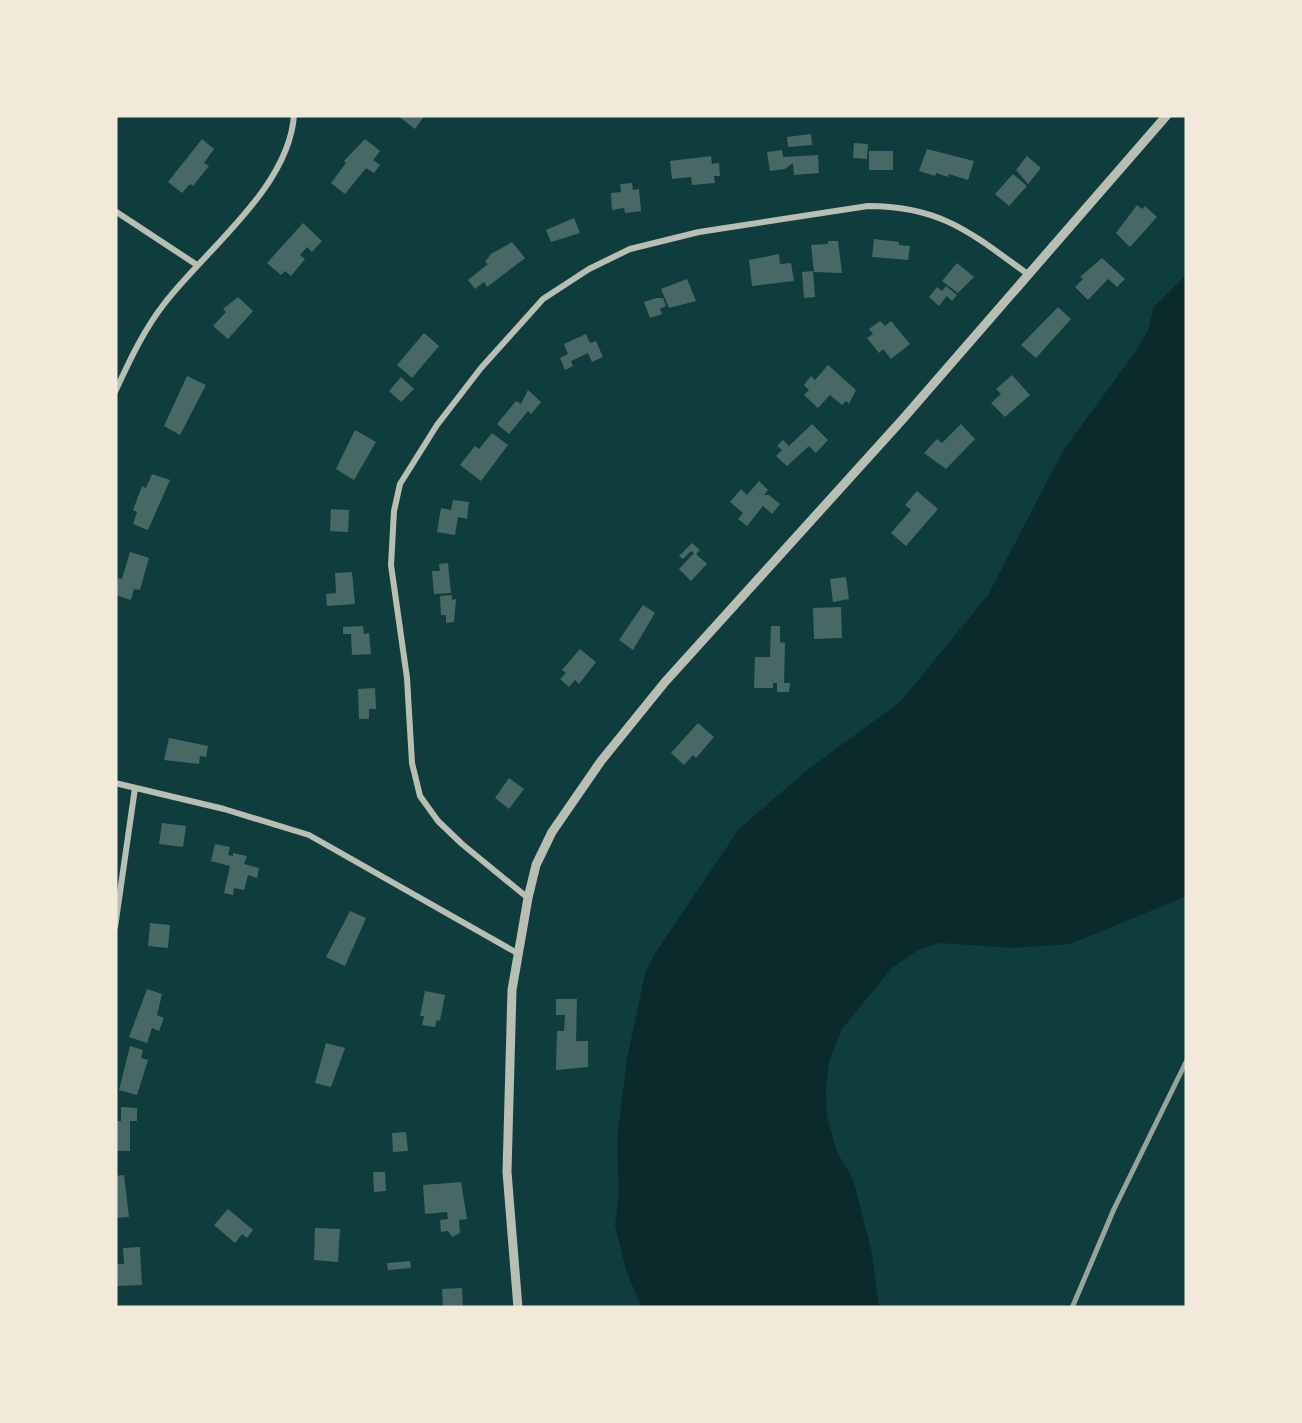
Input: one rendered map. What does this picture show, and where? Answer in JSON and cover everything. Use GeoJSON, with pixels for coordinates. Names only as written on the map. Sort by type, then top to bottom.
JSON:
{"type":"FeatureCollection","features":[{"type":"Feature","properties":{"kind":"street"},"geometry":{"type":"LineString","coordinates":[[115,392],[146,329],[269,182],[289,144],[294,115]]}},
{"type":"Feature","properties":{"kind":"street"},"geometry":{"type":"LineString","coordinates":[[518,1308],[507,1172],[512,990],[516,952],[536,865],[552,832],[578,791],[633,721],[1168,115]]}},
{"type":"Feature","properties":{"kind":"street"},"geometry":{"type":"LineString","coordinates":[[528,898],[462,844],[420,796],[412,763],[407,678],[391,565],[400,484],[437,425],[482,368],[543,299],[590,269],[630,249],[698,232],[868,206],[894,206],[939,216],[1029,275]]}},
{"type":"Feature","properties":{"kind":"street"},"geometry":{"type":"LineString","coordinates":[[115,211],[197,265]]}},
{"type":"Feature","properties":{"kind":"street"},"geometry":{"type":"LineString","coordinates":[[115,783],[310,835],[516,952]]}},
{"type":"Feature","properties":{"kind":"street"},"geometry":{"type":"LineString","coordinates":[[115,926],[134,788]]}},
{"type":"Feature","properties":{"kind":"water"},"geometry":{"type":"Polygon","coordinates":[[[1187,274],[1187,896],[1070,944],[1014,948],[940,943],[918,950],[892,968],[842,1029],[829,1062],[827,1117],[837,1152],[853,1179],[872,1253],[879,1308],[642,1308],[626,1270],[615,1225],[619,1195],[617,1139],[627,1059],[645,974],[654,955],[739,829],[806,771],[901,701],[988,595],[1064,449],[1134,354],[1148,330],[1154,307],[1187,274]]]}},
{"type":"Feature","properties":{"kind":"building"},"geometry":{"type":"Polygon","coordinates":[[[397,115],[425,115],[415,129],[397,115]]]}},
{"type":"Feature","properties":{"kind":"building"},"geometry":{"type":"Polygon","coordinates":[[[811,134],[812,145],[788,147],[787,137],[811,134]]]}},
{"type":"Feature","properties":{"kind":"building"},"geometry":{"type":"Polygon","coordinates":[[[202,139],[214,149],[204,163],[209,166],[182,193],[168,182],[202,139]]]}},
{"type":"Feature","properties":{"kind":"building"},"geometry":{"type":"Polygon","coordinates":[[[365,139],[380,151],[373,160],[380,165],[374,173],[366,168],[345,194],[331,183],[344,161],[365,139]]]}},
{"type":"Feature","properties":{"kind":"building"},"geometry":{"type":"Polygon","coordinates":[[[854,143],[868,144],[867,159],[853,158],[854,143]]]}},
{"type":"Feature","properties":{"kind":"building"},"geometry":{"type":"Polygon","coordinates":[[[927,149],[974,161],[968,180],[919,171],[927,149]]]}},
{"type":"Feature","properties":{"kind":"building"},"geometry":{"type":"Polygon","coordinates":[[[782,150],[783,157],[818,155],[819,173],[794,175],[793,163],[785,169],[770,171],[767,152],[782,150]]]}},
{"type":"Feature","properties":{"kind":"building"},"geometry":{"type":"Polygon","coordinates":[[[869,151],[893,151],[893,170],[869,170],[869,151]]]}},
{"type":"Feature","properties":{"kind":"building"},"geometry":{"type":"Polygon","coordinates":[[[711,156],[712,164],[719,163],[720,176],[714,176],[715,183],[692,185],[691,177],[672,179],[670,161],[711,156]]]}},
{"type":"Feature","properties":{"kind":"building"},"geometry":{"type":"Polygon","coordinates":[[[1027,156],[1041,168],[1028,184],[1016,170],[1027,156]]]}},
{"type":"Feature","properties":{"kind":"building"},"geometry":{"type":"Polygon","coordinates":[[[1013,174],[1027,186],[1009,206],[995,194],[1013,174]]]}},
{"type":"Feature","properties":{"kind":"building"},"geometry":{"type":"Polygon","coordinates":[[[632,183],[633,190],[639,189],[641,211],[612,210],[611,193],[621,192],[620,184],[632,183]]]}},
{"type":"Feature","properties":{"kind":"building"},"geometry":{"type":"Polygon","coordinates":[[[1137,205],[1142,209],[1145,206],[1157,217],[1130,247],[1116,233],[1137,205]]]}},
{"type":"Feature","properties":{"kind":"building"},"geometry":{"type":"Polygon","coordinates":[[[574,218],[580,233],[551,242],[546,230],[574,218]]]}},
{"type":"Feature","properties":{"kind":"building"},"geometry":{"type":"Polygon","coordinates":[[[303,223],[322,241],[312,252],[307,247],[300,255],[305,259],[291,276],[285,271],[281,275],[267,263],[303,223]]]}},
{"type":"Feature","properties":{"kind":"building"},"geometry":{"type":"Polygon","coordinates":[[[874,239],[910,246],[908,260],[872,257],[874,239]]]}},
{"type":"Feature","properties":{"kind":"building"},"geometry":{"type":"Polygon","coordinates":[[[838,241],[842,273],[814,272],[811,245],[838,241]]]}},
{"type":"Feature","properties":{"kind":"building"},"geometry":{"type":"Polygon","coordinates":[[[512,242],[525,258],[487,287],[484,282],[475,289],[468,280],[488,264],[485,262],[491,254],[512,242]]]}},
{"type":"Feature","properties":{"kind":"building"},"geometry":{"type":"Polygon","coordinates":[[[779,254],[780,264],[791,263],[794,281],[752,286],[749,260],[779,254]]]}},
{"type":"Feature","properties":{"kind":"building"},"geometry":{"type":"Polygon","coordinates":[[[1102,258],[1125,279],[1117,287],[1108,279],[1088,300],[1075,287],[1083,279],[1080,277],[1102,258]]]}},
{"type":"Feature","properties":{"kind":"building"},"geometry":{"type":"Polygon","coordinates":[[[957,263],[974,277],[958,293],[942,281],[957,263]]]}},
{"type":"Feature","properties":{"kind":"building"},"geometry":{"type":"Polygon","coordinates":[[[813,271],[815,297],[804,298],[802,272],[813,271]]]}},
{"type":"Feature","properties":{"kind":"building"},"geometry":{"type":"Polygon","coordinates":[[[687,279],[696,301],[669,308],[661,289],[687,279]]]}},
{"type":"Feature","properties":{"kind":"building"},"geometry":{"type":"Polygon","coordinates":[[[946,286],[957,295],[952,301],[947,296],[939,306],[929,297],[937,287],[942,291],[946,286]]]}},
{"type":"Feature","properties":{"kind":"building"},"geometry":{"type":"Polygon","coordinates":[[[238,297],[253,311],[228,339],[213,326],[226,312],[223,309],[238,297]]]}},
{"type":"Feature","properties":{"kind":"building"},"geometry":{"type":"Polygon","coordinates":[[[663,298],[666,306],[660,309],[662,314],[650,318],[644,302],[663,298]]]}},
{"type":"Feature","properties":{"kind":"building"},"geometry":{"type":"Polygon","coordinates":[[[1058,307],[1071,319],[1036,358],[1021,345],[1058,307]]]}},
{"type":"Feature","properties":{"kind":"building"},"geometry":{"type":"Polygon","coordinates":[[[880,321],[885,326],[891,321],[910,344],[891,359],[883,349],[879,353],[867,338],[873,334],[869,329],[880,321]]]}},
{"type":"Feature","properties":{"kind":"building"},"geometry":{"type":"Polygon","coordinates":[[[424,333],[439,346],[412,378],[397,365],[424,333]]]}},
{"type":"Feature","properties":{"kind":"building"},"geometry":{"type":"Polygon","coordinates":[[[586,334],[590,343],[596,341],[603,357],[592,362],[588,353],[571,361],[573,366],[565,370],[560,358],[568,354],[564,344],[586,334]]]}},
{"type":"Feature","properties":{"kind":"building"},"geometry":{"type":"Polygon","coordinates":[[[828,365],[856,390],[849,404],[846,401],[842,405],[830,395],[818,408],[804,395],[809,390],[804,385],[811,376],[815,380],[828,365]]]}},
{"type":"Feature","properties":{"kind":"building"},"geometry":{"type":"Polygon","coordinates":[[[1012,375],[1030,395],[1005,417],[991,403],[1001,394],[996,389],[1012,375]]]}},
{"type":"Feature","properties":{"kind":"building"},"geometry":{"type":"Polygon","coordinates":[[[187,376],[206,385],[180,435],[164,426],[187,376]]]}},
{"type":"Feature","properties":{"kind":"building"},"geometry":{"type":"Polygon","coordinates":[[[401,377],[414,389],[401,402],[389,391],[401,377]]]}},
{"type":"Feature","properties":{"kind":"building"},"geometry":{"type":"Polygon","coordinates":[[[528,390],[541,402],[509,434],[497,424],[516,401],[521,404],[528,390]]]}},
{"type":"Feature","properties":{"kind":"building"},"geometry":{"type":"Polygon","coordinates":[[[812,424],[828,440],[816,453],[809,446],[787,466],[776,456],[782,450],[777,446],[783,440],[789,446],[812,424]]]}},
{"type":"Feature","properties":{"kind":"building"},"geometry":{"type":"Polygon","coordinates":[[[961,424],[975,439],[946,469],[924,453],[937,439],[942,443],[961,424]]]}},
{"type":"Feature","properties":{"kind":"building"},"geometry":{"type":"Polygon","coordinates":[[[355,430],[376,442],[354,480],[336,469],[355,430]]]}},
{"type":"Feature","properties":{"kind":"building"},"geometry":{"type":"Polygon","coordinates":[[[492,433],[508,445],[481,481],[460,465],[492,433]]]}},
{"type":"Feature","properties":{"kind":"building"},"geometry":{"type":"Polygon","coordinates":[[[152,474],[170,480],[148,530],[133,524],[137,512],[133,510],[142,486],[146,488],[152,474]]]}},
{"type":"Feature","properties":{"kind":"building"},"geometry":{"type":"Polygon","coordinates":[[[759,481],[768,490],[764,495],[780,504],[772,514],[763,506],[747,526],[738,519],[743,513],[730,502],[741,489],[747,495],[759,481]]]}},
{"type":"Feature","properties":{"kind":"building"},"geometry":{"type":"Polygon","coordinates":[[[917,491],[938,509],[906,546],[891,533],[911,510],[905,505],[917,491]]]}},
{"type":"Feature","properties":{"kind":"building"},"geometry":{"type":"Polygon","coordinates":[[[453,500],[469,502],[467,519],[458,517],[455,535],[437,532],[441,508],[451,510],[453,500]]]}},
{"type":"Feature","properties":{"kind":"building"},"geometry":{"type":"Polygon","coordinates":[[[331,509],[349,510],[348,532],[330,531],[331,509]]]}},
{"type":"Feature","properties":{"kind":"building"},"geometry":{"type":"Polygon","coordinates":[[[692,543],[700,550],[696,554],[707,564],[691,581],[679,569],[694,553],[691,551],[683,559],[679,556],[692,543]]]}},
{"type":"Feature","properties":{"kind":"building"},"geometry":{"type":"Polygon","coordinates":[[[130,552],[149,558],[140,590],[134,589],[131,600],[115,595],[130,552]]]}},
{"type":"Feature","properties":{"kind":"building"},"geometry":{"type":"Polygon","coordinates":[[[448,563],[451,593],[434,594],[432,571],[440,571],[439,564],[448,563]]]}},
{"type":"Feature","properties":{"kind":"building"},"geometry":{"type":"Polygon","coordinates":[[[352,572],[355,604],[327,606],[326,594],[336,593],[335,573],[352,572]]]}},
{"type":"Feature","properties":{"kind":"building"},"geometry":{"type":"Polygon","coordinates":[[[846,577],[849,599],[833,602],[830,579],[846,577]]]}},
{"type":"Feature","properties":{"kind":"building"},"geometry":{"type":"Polygon","coordinates":[[[452,595],[452,600],[456,599],[454,622],[446,623],[446,615],[441,615],[440,596],[452,595]]]}},
{"type":"Feature","properties":{"kind":"building"},"geometry":{"type":"Polygon","coordinates":[[[643,605],[655,613],[633,650],[619,640],[643,605]]]}},
{"type":"Feature","properties":{"kind":"building"},"geometry":{"type":"Polygon","coordinates":[[[841,607],[842,638],[814,639],[813,608],[841,607]]]}},
{"type":"Feature","properties":{"kind":"building"},"geometry":{"type":"Polygon","coordinates":[[[363,626],[364,634],[369,633],[371,654],[352,655],[351,634],[343,634],[343,627],[363,626]]]}},
{"type":"Feature","properties":{"kind":"building"},"geometry":{"type":"Polygon","coordinates":[[[771,626],[780,626],[780,642],[785,643],[784,683],[790,683],[789,692],[777,692],[777,683],[773,683],[773,688],[754,688],[755,657],[770,657],[771,626]]]}},
{"type":"Feature","properties":{"kind":"building"},"geometry":{"type":"Polygon","coordinates":[[[580,649],[596,662],[579,684],[575,680],[569,687],[560,679],[566,673],[562,670],[580,649]]]}},
{"type":"Feature","properties":{"kind":"building"},"geometry":{"type":"Polygon","coordinates":[[[375,688],[376,709],[369,709],[369,719],[359,719],[358,689],[375,688]]]}},
{"type":"Feature","properties":{"kind":"building"},"geometry":{"type":"Polygon","coordinates":[[[698,723],[714,737],[696,758],[693,755],[684,765],[671,753],[698,723]]]}},
{"type":"Feature","properties":{"kind":"building"},"geometry":{"type":"Polygon","coordinates":[[[169,738],[208,746],[206,757],[200,756],[199,764],[164,760],[169,738]]]}},
{"type":"Feature","properties":{"kind":"building"},"geometry":{"type":"Polygon","coordinates":[[[509,778],[524,789],[509,809],[495,798],[509,778]]]}},
{"type":"Feature","properties":{"kind":"building"},"geometry":{"type":"Polygon","coordinates":[[[162,823],[186,826],[183,847],[159,844],[162,823]]]}},
{"type":"Feature","properties":{"kind":"building"},"geometry":{"type":"Polygon","coordinates":[[[215,844],[230,847],[228,855],[247,856],[244,864],[259,868],[257,878],[248,875],[244,890],[234,888],[233,895],[224,893],[230,866],[211,861],[215,844]]]}},
{"type":"Feature","properties":{"kind":"building"},"geometry":{"type":"Polygon","coordinates":[[[350,911],[366,918],[345,966],[326,957],[350,911]]]}},
{"type":"Feature","properties":{"kind":"building"},"geometry":{"type":"Polygon","coordinates":[[[150,923],[170,925],[168,948],[148,946],[150,923]]]}},
{"type":"Feature","properties":{"kind":"building"},"geometry":{"type":"Polygon","coordinates":[[[147,989],[162,994],[157,1015],[164,1018],[159,1031],[152,1028],[147,1043],[129,1037],[147,989]]]}},
{"type":"Feature","properties":{"kind":"building"},"geometry":{"type":"Polygon","coordinates":[[[425,991],[445,995],[435,1027],[422,1025],[425,991]]]}},
{"type":"Feature","properties":{"kind":"building"},"geometry":{"type":"Polygon","coordinates":[[[556,999],[577,999],[576,1041],[588,1041],[588,1067],[556,1070],[557,1031],[564,1031],[565,1015],[556,1015],[556,999]]]}},
{"type":"Feature","properties":{"kind":"building"},"geometry":{"type":"Polygon","coordinates":[[[326,1043],[345,1048],[331,1087],[315,1083],[326,1043]]]}},
{"type":"Feature","properties":{"kind":"building"},"geometry":{"type":"Polygon","coordinates":[[[130,1046],[143,1050],[141,1058],[148,1060],[137,1095],[119,1090],[130,1046]]]}},
{"type":"Feature","properties":{"kind":"building"},"geometry":{"type":"Polygon","coordinates":[[[121,1107],[137,1108],[137,1121],[130,1121],[130,1151],[115,1151],[115,1121],[121,1121],[121,1107]]]}},
{"type":"Feature","properties":{"kind":"building"},"geometry":{"type":"Polygon","coordinates":[[[406,1132],[408,1151],[393,1152],[392,1133],[406,1132]]]}},
{"type":"Feature","properties":{"kind":"building"},"geometry":{"type":"Polygon","coordinates":[[[373,1172],[385,1172],[386,1191],[374,1192],[373,1172]]]}},
{"type":"Feature","properties":{"kind":"building"},"geometry":{"type":"Polygon","coordinates":[[[124,1175],[129,1217],[115,1218],[115,1176],[124,1175]]]}},
{"type":"Feature","properties":{"kind":"building"},"geometry":{"type":"Polygon","coordinates":[[[461,1182],[467,1219],[459,1220],[460,1233],[452,1237],[448,1231],[441,1232],[440,1220],[448,1219],[447,1212],[425,1214],[423,1185],[461,1182]]]}},
{"type":"Feature","properties":{"kind":"building"},"geometry":{"type":"Polygon","coordinates":[[[228,1209],[253,1230],[247,1238],[242,1234],[235,1243],[214,1225],[228,1209]]]}},
{"type":"Feature","properties":{"kind":"building"},"geometry":{"type":"Polygon","coordinates":[[[315,1228],[340,1229],[338,1262],[314,1260],[315,1228]]]}},
{"type":"Feature","properties":{"kind":"building"},"geometry":{"type":"Polygon","coordinates":[[[140,1247],[142,1285],[116,1286],[115,1264],[124,1264],[123,1248],[140,1247]]]}},
{"type":"Feature","properties":{"kind":"building"},"geometry":{"type":"Polygon","coordinates":[[[410,1261],[411,1268],[388,1270],[387,1263],[410,1261]]]}},
{"type":"Feature","properties":{"kind":"building"},"geometry":{"type":"Polygon","coordinates":[[[462,1288],[463,1308],[443,1306],[442,1289],[462,1288]]]}},
{"type":"Feature","properties":{"kind":"railway"},"geometry":{"type":"LineString","coordinates":[[1072,1308],[1114,1209],[1187,1060]]}}]}
